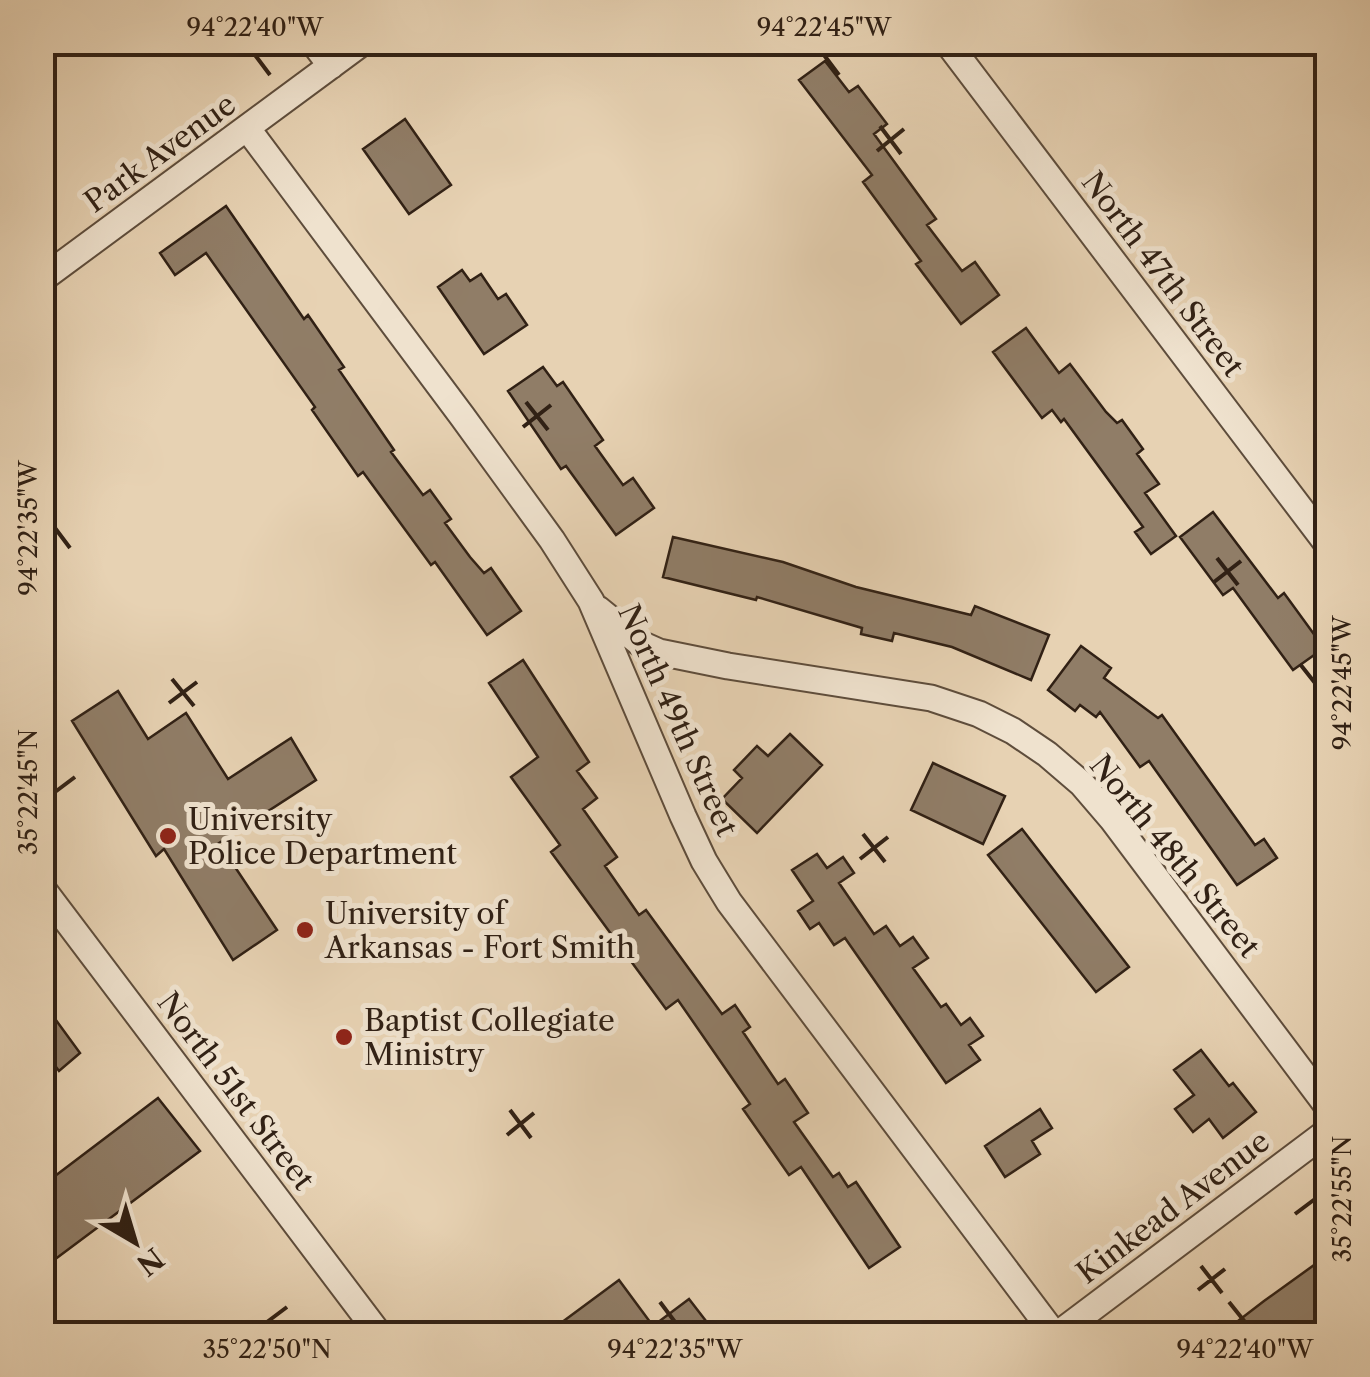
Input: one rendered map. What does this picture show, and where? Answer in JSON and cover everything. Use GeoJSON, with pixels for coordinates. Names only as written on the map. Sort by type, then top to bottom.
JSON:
{"type":"FeatureCollection","features":[{"type":"Feature","properties":{"kind":"street"},"geometry":{"type":"LineString","coordinates":[[314,42],[331,66]]}},
{"type":"Feature","properties":{"kind":"street","name":"Park Avenue"},"geometry":{"type":"LineString","coordinates":[[42,280],[364,42]]}},
{"type":"Feature","properties":{"kind":"street","name":"North 47th Street"},"geometry":{"type":"LineString","coordinates":[[947,42],[1328,545]]}},
{"type":"Feature","properties":{"kind":"street","name":"North 49th Street"},"geometry":{"type":"LineString","coordinates":[[247,128],[552,540],[591,602],[682,816],[729,902],[1056,1334]]}},
{"type":"Feature","properties":{"kind":"street","name":"North 48th Street"},"geometry":{"type":"LineString","coordinates":[[591,602],[610,622],[658,652],[931,698],[978,714],[1047,754],[1082,784],[1112,819],[1328,1108]]}},
{"type":"Feature","properties":{"kind":"street","name":"North 51st Street"},"geometry":{"type":"LineString","coordinates":[[42,888],[378,1334]]}},
{"type":"Feature","properties":{"kind":"street","name":"Kinkead Avenue"},"geometry":{"type":"LineString","coordinates":[[1056,1334],[1328,1131]]}},
{"type":"Feature","properties":{"kind":"building"},"geometry":{"type":"Polygon","coordinates":[[[825,61],[849,92],[858,86],[887,124],[874,134],[936,219],[927,225],[962,271],[975,262],[999,295],[961,324],[863,182],[872,175],[799,80],[825,61]]]}},
{"type":"Feature","properties":{"kind":"building"},"geometry":{"type":"Polygon","coordinates":[[[405,119],[451,185],[409,214],[363,149],[405,119]]]}},
{"type":"Feature","properties":{"kind":"building"},"geometry":{"type":"Polygon","coordinates":[[[226,206],[304,319],[308,315],[344,367],[339,370],[394,450],[391,452],[423,495],[430,490],[451,519],[445,523],[470,557],[484,573],[491,568],[521,611],[487,635],[363,472],[358,476],[312,410],[315,407],[206,253],[175,275],[160,253],[226,206]]]}},
{"type":"Feature","properties":{"kind":"building"},"geometry":{"type":"Polygon","coordinates":[[[462,270],[470,281],[481,274],[498,299],[506,294],[527,325],[484,354],[438,287],[462,270]]]}},
{"type":"Feature","properties":{"kind":"building"},"geometry":{"type":"Polygon","coordinates":[[[1026,328],[1059,373],[1070,364],[1106,412],[1117,423],[1122,420],[1143,449],[1137,454],[1159,484],[1145,493],[1176,536],[1151,554],[1135,532],[1143,527],[1064,419],[1061,422],[1052,410],[1042,418],[993,352],[1026,328]]]}},
{"type":"Feature","properties":{"kind":"building"},"geometry":{"type":"Polygon","coordinates":[[[543,367],[557,386],[563,382],[603,440],[595,446],[623,485],[633,478],[654,508],[616,535],[566,466],[561,469],[508,391],[543,367]]]}},
{"type":"Feature","properties":{"kind":"building"},"geometry":{"type":"Polygon","coordinates":[[[1213,512],[1278,598],[1284,593],[1324,648],[1293,670],[1233,588],[1223,595],[1180,537],[1213,512]]]}},
{"type":"Feature","properties":{"kind":"building"},"geometry":{"type":"Polygon","coordinates":[[[673,537],[783,562],[856,587],[971,615],[975,606],[1049,635],[1031,680],[952,647],[894,633],[892,641],[861,634],[862,628],[757,597],[756,600],[663,577],[673,537]]]}},
{"type":"Feature","properties":{"kind":"building"},"geometry":{"type":"Polygon","coordinates":[[[1081,646],[1111,668],[1104,678],[1158,718],[1162,715],[1255,845],[1264,839],[1277,858],[1237,885],[1149,761],[1140,767],[1100,712],[1096,717],[1080,705],[1075,711],[1048,690],[1081,646]]]}},
{"type":"Feature","properties":{"kind":"building"},"geometry":{"type":"Polygon","coordinates":[[[523,660],[589,762],[577,771],[597,798],[583,809],[617,857],[605,866],[639,915],[646,910],[722,1014],[735,1005],[750,1027],[743,1032],[778,1084],[785,1079],[808,1113],[794,1122],[833,1177],[839,1173],[848,1187],[856,1182],[900,1247],[869,1268],[801,1167],[789,1175],[743,1109],[750,1104],[678,1000],[666,1009],[551,852],[560,845],[511,777],[538,757],[489,683],[523,660]]]}},
{"type":"Feature","properties":{"kind":"building"},"geometry":{"type":"Polygon","coordinates":[[[118,691],[148,739],[186,713],[228,779],[291,738],[316,780],[219,843],[277,930],[233,960],[164,849],[156,856],[72,721],[118,691]]]}},
{"type":"Feature","properties":{"kind":"building"},"geometry":{"type":"Polygon","coordinates":[[[790,734],[822,765],[757,833],[722,799],[742,778],[734,770],[757,746],[768,756],[790,734]]]}},
{"type":"Feature","properties":{"kind":"building"},"geometry":{"type":"Polygon","coordinates":[[[933,763],[1005,796],[983,844],[911,810],[933,763]]]}},
{"type":"Feature","properties":{"kind":"building"},"geometry":{"type":"Polygon","coordinates":[[[1022,829],[1129,967],[1096,992],[988,855],[1022,829]]]}},
{"type":"Feature","properties":{"kind":"building"},"geometry":{"type":"Polygon","coordinates":[[[817,854],[827,868],[843,857],[854,873],[839,883],[874,934],[886,926],[900,946],[913,937],[928,958],[913,968],[941,1007],[946,1004],[961,1025],[970,1018],[983,1036],[969,1045],[980,1060],[946,1083],[845,938],[834,945],[819,923],[810,929],[798,911],[813,901],[792,870],[817,854]]]}},
{"type":"Feature","properties":{"kind":"building"},"geometry":{"type":"Polygon","coordinates":[[[42,1001],[80,1053],[59,1071],[42,1048],[42,1001]]]}},
{"type":"Feature","properties":{"kind":"building"},"geometry":{"type":"Polygon","coordinates":[[[1201,1050],[1256,1112],[1223,1138],[1209,1119],[1193,1132],[1175,1109],[1194,1095],[1174,1070],[1201,1050]]]}},
{"type":"Feature","properties":{"kind":"building"},"geometry":{"type":"Polygon","coordinates":[[[158,1098],[200,1151],[42,1269],[42,1161],[55,1176],[158,1098]]]}},
{"type":"Feature","properties":{"kind":"building"},"geometry":{"type":"Polygon","coordinates":[[[1040,1109],[1052,1128],[1032,1141],[1040,1154],[1005,1177],[985,1146],[1040,1109]]]}},
{"type":"Feature","properties":{"kind":"building"},"geometry":{"type":"Polygon","coordinates":[[[1328,1255],[1328,1334],[1221,1334],[1264,1301],[1328,1255]]]}},
{"type":"Feature","properties":{"kind":"building"},"geometry":{"type":"Polygon","coordinates":[[[619,1280],[653,1326],[689,1299],[716,1334],[546,1334],[619,1280]]]}},
{"type":"Feature","properties":{"kind":"place","name":"University Police Department"},"geometry":{"type":"Point","coordinates":[168,836]}},
{"type":"Feature","properties":{"kind":"place","name":"University of Arkansas - Fort Smith"},"geometry":{"type":"Point","coordinates":[305,930]}},
{"type":"Feature","properties":{"kind":"place","name":"Baptist Collegiate Ministry"},"geometry":{"type":"Point","coordinates":[344,1037]}}]}
